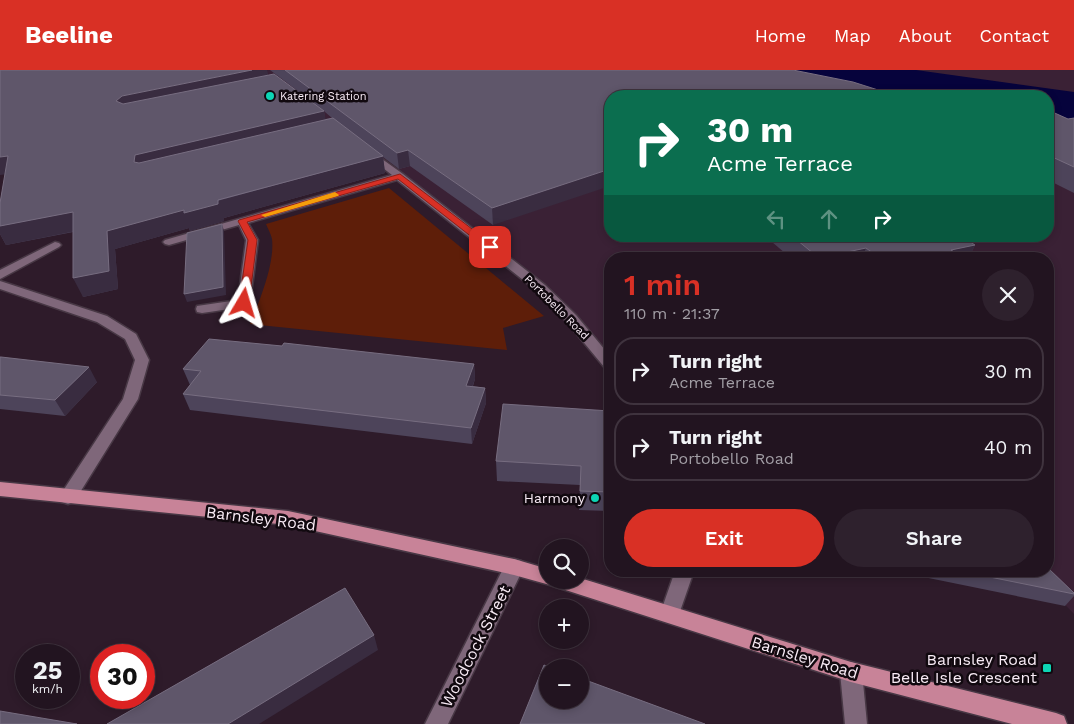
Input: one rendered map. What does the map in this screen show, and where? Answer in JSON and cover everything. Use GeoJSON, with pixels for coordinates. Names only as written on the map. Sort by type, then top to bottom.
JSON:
{"type":"FeatureCollection","features":[{"type":"Feature","properties":{"kind":"main road","name":"Barnsley Road"},"geometry":{"type":"LineString","coordinates":[[0,489],[288,518],[514,567],[539,574]]}},
{"type":"Feature","properties":{"kind":"main road","name":"Barnsley Road"},"geometry":{"type":"LineString","coordinates":[[587,589],[851,672],[1056,724]]}},
{"type":"Feature","properties":{"kind":"street","name":"Portobello Road"},"geometry":{"type":"LineString","coordinates":[[359,145],[541,288],[571,318],[604,358]]}},
{"type":"Feature","properties":{"kind":"street"},"geometry":{"type":"LineString","coordinates":[[169,242],[400,176]]}},
{"type":"Feature","properties":{"kind":"street"},"geometry":{"type":"LineString","coordinates":[[202,309],[244,303],[252,240],[242,221]]}},
{"type":"Feature","properties":{"kind":"street"},"geometry":{"type":"LineString","coordinates":[[0,275],[56,245]]}},
{"type":"Feature","properties":{"kind":"street"},"geometry":{"type":"LineString","coordinates":[[0,284],[102,318],[131,337],[142,360],[130,400],[68,497]]}},
{"type":"Feature","properties":{"kind":"street","name":"Woodcock Street"},"geometry":{"type":"LineString","coordinates":[[436,724],[514,567]]}},
{"type":"Feature","properties":{"kind":"street"},"geometry":{"type":"LineString","coordinates":[[670,614],[682,577]]}},
{"type":"Feature","properties":{"kind":"street"},"geometry":{"type":"LineString","coordinates":[[851,672],[856,724]]}},
{"type":"Feature","properties":{"kind":"shaded area"},"geometry":{"type":"Polygon","coordinates":[[[263,70],[755,70],[643,90],[604,90],[604,242],[1054,242],[1054,119],[1074,121],[1074,614],[1038,577],[1054,577],[1054,252],[604,252],[604,358],[571,318],[478,237],[263,70]]]}},
{"type":"Feature","properties":{"kind":"shaded area"},"geometry":{"type":"Polygon","coordinates":[[[755,70],[916,70],[1074,92],[1074,121],[1054,119],[1054,90],[862,90],[755,70]]]}},
{"type":"Feature","properties":{"kind":"shaded area"},"geometry":{"type":"Polygon","coordinates":[[[834,70],[1074,70],[1074,107],[1054,99],[1054,90],[999,90],[834,70]]]}},
{"type":"Feature","properties":{"kind":"shaded area"},"geometry":{"type":"Polygon","coordinates":[[[389,188],[544,316],[503,328],[507,350],[250,324],[266,283],[271,260],[272,239],[266,224],[389,188]]]}},
{"type":"Feature","properties":{"kind":"building"},"geometry":{"type":"Polygon","coordinates":[[[0,70],[252,70],[122,96],[116,101],[123,104],[274,74],[324,111],[135,155],[134,162],[139,163],[333,118],[383,156],[218,200],[218,204],[184,213],[184,210],[107,231],[109,271],[73,278],[73,212],[0,226],[0,203],[8,156],[0,157],[0,70]]]}},
{"type":"Feature","properties":{"kind":"building"},"geometry":{"type":"Polygon","coordinates":[[[285,70],[793,70],[853,82],[878,90],[604,90],[604,171],[492,208],[408,150],[397,153],[285,70]]]}},
{"type":"Feature","properties":{"kind":"building"},"geometry":{"type":"Polygon","coordinates":[[[1054,113],[1068,119],[1074,118],[1074,167],[1054,158],[1054,113]]]}},
{"type":"Feature","properties":{"kind":"building"},"geometry":{"type":"Polygon","coordinates":[[[222,224],[223,287],[184,294],[187,233],[222,224]]]}},
{"type":"Feature","properties":{"kind":"building"},"geometry":{"type":"Polygon","coordinates":[[[799,242],[970,242],[975,245],[951,250],[954,252],[871,252],[866,248],[847,252],[812,252],[799,242]]]}},
{"type":"Feature","properties":{"kind":"building"},"geometry":{"type":"Polygon","coordinates":[[[209,339],[282,346],[284,343],[474,364],[466,386],[485,388],[471,428],[183,394],[201,371],[183,369],[209,339]]]}},
{"type":"Feature","properties":{"kind":"building"},"geometry":{"type":"Polygon","coordinates":[[[0,357],[89,367],[55,400],[0,395],[0,357]]]}},
{"type":"Feature","properties":{"kind":"building"},"geometry":{"type":"Polygon","coordinates":[[[503,404],[604,411],[604,492],[580,491],[581,466],[496,461],[503,404]]]}},
{"type":"Feature","properties":{"kind":"building"},"geometry":{"type":"Polygon","coordinates":[[[1054,574],[1074,594],[990,577],[1054,577],[1054,574]]]}},
{"type":"Feature","properties":{"kind":"building"},"geometry":{"type":"Polygon","coordinates":[[[345,588],[374,635],[228,724],[107,724],[133,709],[155,709],[155,697],[345,588]]]}},
{"type":"Feature","properties":{"kind":"building"},"geometry":{"type":"Polygon","coordinates":[[[539,677],[539,709],[589,709],[589,681],[705,724],[520,724],[539,677]]]}},
{"type":"Feature","properties":{"kind":"building"},"geometry":{"type":"Polygon","coordinates":[[[0,711],[77,724],[0,724],[0,711]]]}},
{"type":"Feature","properties":{"kind":"slow traffic"},"geometry":{"type":"LineString","coordinates":[[265,215],[335,195]]}},
{"type":"Feature","properties":{"kind":"place","name":"Katering Station"},"geometry":{"type":"Point","coordinates":[270,96]}},
{"type":"Feature","properties":{"kind":"place","name":"Harmony"},"geometry":{"type":"Point","coordinates":[595,498]}},
{"type":"Feature","properties":{"kind":"place","name":"Barnsley Road Belle Isle Crescent"},"geometry":{"type":"Point","coordinates":[1047,668]}},
{"type":"Feature","properties":{"kind":"route"},"geometry":{"type":"LineString","coordinates":[[244,303],[252,240],[242,221],[400,176],[490,247]]}}]}
